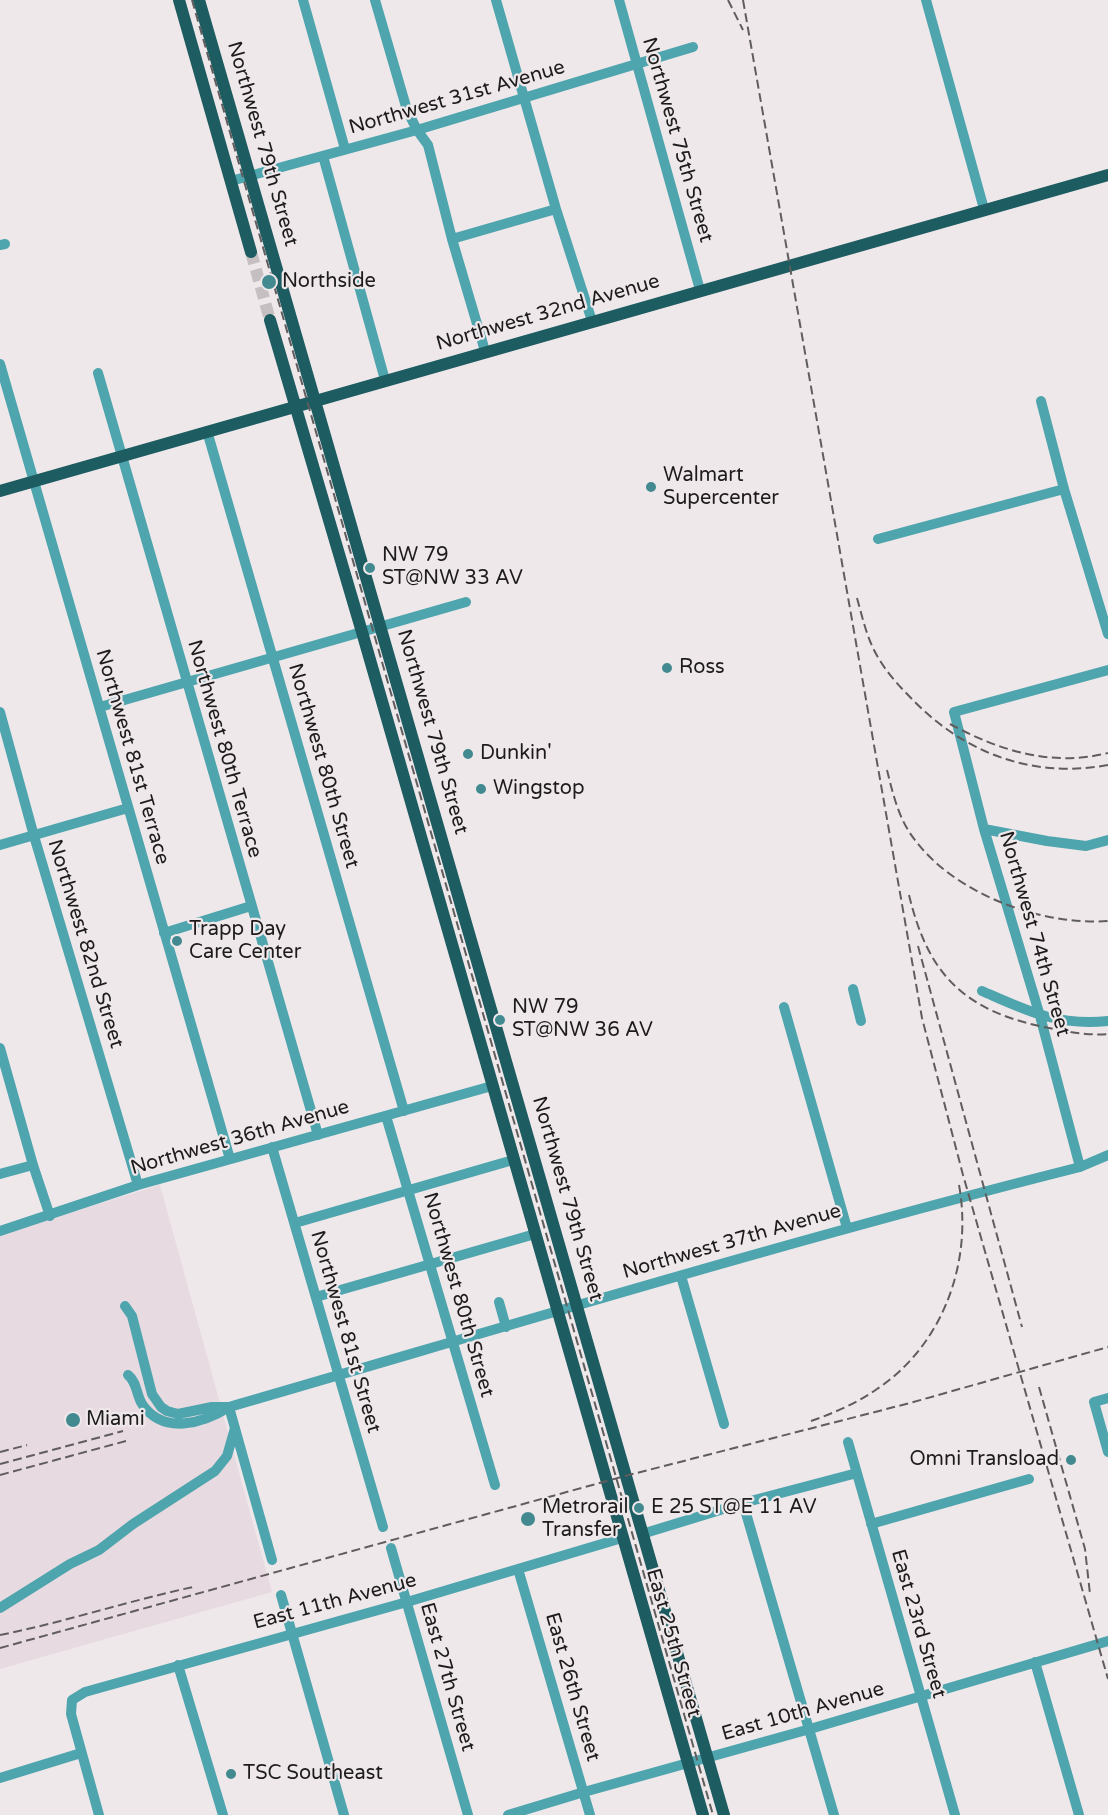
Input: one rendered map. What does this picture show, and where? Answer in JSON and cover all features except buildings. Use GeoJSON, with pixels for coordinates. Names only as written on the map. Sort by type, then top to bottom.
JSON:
{"type":"FeatureCollection","features":[{"type":"Feature","properties":{"kind":"main road","name":"Northwest 79th Street"},"geometry":{"type":"LineString","coordinates":[[178,0],[251,252]]}},
{"type":"Feature","properties":{"kind":"main road","name":"Northwest 79th Street"},"geometry":{"type":"LineString","coordinates":[[199,0],[724,1815]]}},
{"type":"Feature","properties":{"kind":"main road","name":"Northwest 32nd Avenue"},"geometry":{"type":"LineString","coordinates":[[0,491],[1108,175]]}},
{"type":"Feature","properties":{"kind":"main road","name":"Northwest 79th Street"},"geometry":{"type":"LineString","coordinates":[[270,320],[536,1234],[605,1481]]}},
{"type":"Feature","properties":{"kind":"main road","name":"East 25th Street"},"geometry":{"type":"LineString","coordinates":[[605,1481],[703,1815]]}},
{"type":"Feature","properties":{"kind":"main road"},"geometry":{"type":"LineString","coordinates":[[648,1626],[667,1621]]}},
{"type":"Feature","properties":{"kind":"street"},"geometry":{"type":"LineString","coordinates":[[303,0],[345,149]]}},
{"type":"Feature","properties":{"kind":"street"},"geometry":{"type":"LineString","coordinates":[[375,0],[407,110],[428,145],[452,239],[485,351]]}},
{"type":"Feature","properties":{"kind":"street"},"geometry":{"type":"LineString","coordinates":[[496,0],[556,209],[592,321]]}},
{"type":"Feature","properties":{"kind":"street","name":"Northwest 75th Street"},"geometry":{"type":"LineString","coordinates":[[618,0],[700,290]]}},
{"type":"Feature","properties":{"kind":"street"},"geometry":{"type":"LineString","coordinates":[[926,0],[984,209]]}},
{"type":"Feature","properties":{"kind":"street","name":"Northwest 31st Avenue"},"geometry":{"type":"LineString","coordinates":[[231,181],[417,130],[693,47]]}},
{"type":"Feature","properties":{"kind":"street"},"geometry":{"type":"LineString","coordinates":[[197,65],[216,59]]}},
{"type":"Feature","properties":{"kind":"street"},"geometry":{"type":"LineString","coordinates":[[323,156],[385,380]]}},
{"type":"Feature","properties":{"kind":"street"},"geometry":{"type":"LineString","coordinates":[[452,239],[556,209]]}},
{"type":"Feature","properties":{"kind":"street","name":"Northwest 81st Terrace"},"geometry":{"type":"LineString","coordinates":[[0,364],[230,1159]]}},
{"type":"Feature","properties":{"kind":"street","name":"Northwest 80th Terrace"},"geometry":{"type":"LineString","coordinates":[[98,373],[120,456],[318,1135]]}},
{"type":"Feature","properties":{"kind":"street"},"geometry":{"type":"LineString","coordinates":[[1041,401],[1064,489],[1108,634]]}},
{"type":"Feature","properties":{"kind":"street","name":"Northwest 80th Street"},"geometry":{"type":"LineString","coordinates":[[207,431],[404,1111]]}},
{"type":"Feature","properties":{"kind":"street"},"geometry":{"type":"LineString","coordinates":[[878,539],[1064,489]]}},
{"type":"Feature","properties":{"kind":"street"},"geometry":{"type":"LineString","coordinates":[[100,707],[466,602]]}},
{"type":"Feature","properties":{"kind":"street","name":"Northwest 74th Street"},"geometry":{"type":"LineString","coordinates":[[1080,1167],[1040,1016],[984,829],[954,712],[1108,670]]}},
{"type":"Feature","properties":{"kind":"street","name":"Northwest 82nd Street"},"geometry":{"type":"LineString","coordinates":[[0,712],[34,836],[138,1185]]}},
{"type":"Feature","properties":{"kind":"street"},"geometry":{"type":"LineString","coordinates":[[0,845],[128,808]]}},
{"type":"Feature","properties":{"kind":"street"},"geometry":{"type":"LineString","coordinates":[[984,829],[1086,846],[1108,840]]}},
{"type":"Feature","properties":{"kind":"street"},"geometry":{"type":"LineString","coordinates":[[164,933],[251,906]]}},
{"type":"Feature","properties":{"kind":"street"},"geometry":{"type":"LineString","coordinates":[[853,989],[861,1022]]}},
{"type":"Feature","properties":{"kind":"street"},"geometry":{"type":"LineString","coordinates":[[982,991],[1040,1016],[1084,1023],[1108,1021]]}},
{"type":"Feature","properties":{"kind":"street"},"geometry":{"type":"LineString","coordinates":[[784,1007],[847,1228]]}},
{"type":"Feature","properties":{"kind":"street"},"geometry":{"type":"LineString","coordinates":[[0,1048],[50,1216]]}},
{"type":"Feature","properties":{"kind":"street","name":"Northwest 36th Avenue"},"geometry":{"type":"LineString","coordinates":[[0,1232],[138,1185],[492,1086]]}},
{"type":"Feature","properties":{"kind":"street","name":"Northwest 80th Street"},"geometry":{"type":"LineString","coordinates":[[386,1116],[495,1485]]}},
{"type":"Feature","properties":{"kind":"street","name":"Northwest 81st Street"},"geometry":{"type":"LineString","coordinates":[[272,1147],[383,1527]]}},
{"type":"Feature","properties":{"kind":"street","name":"Northwest 37th Avenue"},"geometry":{"type":"LineString","coordinates":[[125,1306],[132,1316],[152,1394],[161,1407],[178,1414],[212,1407],[229,1407],[847,1228],[1080,1167],[1108,1155]]}},
{"type":"Feature","properties":{"kind":"street"},"geometry":{"type":"LineString","coordinates":[[295,1222],[513,1160]]}},
{"type":"Feature","properties":{"kind":"street"},"geometry":{"type":"LineString","coordinates":[[0,1174],[33,1165]]}},
{"type":"Feature","properties":{"kind":"street"},"geometry":{"type":"LineString","coordinates":[[316,1297],[536,1234]]}},
{"type":"Feature","properties":{"kind":"street"},"geometry":{"type":"LineString","coordinates":[[681,1276],[724,1424]]}},
{"type":"Feature","properties":{"kind":"street"},"geometry":{"type":"LineString","coordinates":[[499,1302],[506,1327]]}},
{"type":"Feature","properties":{"kind":"street","name":"Northwest 37th Avenue"},"geometry":{"type":"LineString","coordinates":[[128,1375],[133,1380],[137,1395],[145,1408],[157,1418],[169,1423],[185,1424],[215,1417],[229,1407]]}},
{"type":"Feature","properties":{"kind":"street"},"geometry":{"type":"LineString","coordinates":[[1108,1398],[1094,1402],[1108,1452]]}},
{"type":"Feature","properties":{"kind":"street"},"geometry":{"type":"LineString","coordinates":[[229,1407],[272,1560]]}},
{"type":"Feature","properties":{"kind":"street"},"geometry":{"type":"LineString","coordinates":[[0,1608],[70,1564],[99,1550],[133,1524],[211,1474],[224,1460],[235,1428]]}},
{"type":"Feature","properties":{"kind":"street","name":"East 23rd Street"},"geometry":{"type":"LineString","coordinates":[[848,1442],[955,1815]]}},
{"type":"Feature","properties":{"kind":"street"},"geometry":{"type":"LineString","coordinates":[[642,1534],[743,1503],[857,1473]]}},
{"type":"Feature","properties":{"kind":"street"},"geometry":{"type":"LineString","coordinates":[[871,1524],[1029,1479]]}},
{"type":"Feature","properties":{"kind":"street"},"geometry":{"type":"LineString","coordinates":[[743,1503],[834,1815]]}},
{"type":"Feature","properties":{"kind":"street","name":"East 11th Avenue"},"geometry":{"type":"LineString","coordinates":[[81,1753],[71,1714],[72,1700],[85,1692],[407,1602],[622,1538]]}},
{"type":"Feature","properties":{"kind":"street","name":"East 27th Street"},"geometry":{"type":"LineString","coordinates":[[391,1548],[468,1815]]}},
{"type":"Feature","properties":{"kind":"street","name":"East 26th Street"},"geometry":{"type":"LineString","coordinates":[[518,1569],[590,1815]]}},
{"type":"Feature","properties":{"kind":"street"},"geometry":{"type":"LineString","coordinates":[[281,1595],[344,1815]]}},
{"type":"Feature","properties":{"kind":"street","name":"East 10th Avenue"},"geometry":{"type":"LineString","coordinates":[[508,1815],[1108,1641]]}},
{"type":"Feature","properties":{"kind":"street"},"geometry":{"type":"LineString","coordinates":[[1035,1662],[1079,1815]]}},
{"type":"Feature","properties":{"kind":"street"},"geometry":{"type":"LineString","coordinates":[[178,1665],[223,1815]]}},
{"type":"Feature","properties":{"kind":"street"},"geometry":{"type":"LineString","coordinates":[[0,1778],[81,1753],[99,1815]]}},
{"type":"Feature","properties":{"kind":"shaded area"},"geometry":{"type":"Polygon","coordinates":[[[160,1185],[272,1592],[0,1669],[0,1234],[160,1185]]]}},
{"type":"Feature","properties":{"kind":"tunnel"},"geometry":{"type":"LineString","coordinates":[[251,252],[270,320]]}},
{"type":"Feature","properties":{"kind":"railway"},"geometry":{"type":"LineString","coordinates":[[192,0],[713,1815]]}},
{"type":"Feature","properties":{"kind":"railway"},"geometry":{"type":"LineString","coordinates":[[728,0],[743,30]]}},
{"type":"Feature","properties":{"kind":"railway"},"geometry":{"type":"LineString","coordinates":[[743,0],[922,1018],[963,1175],[1108,1679]]}},
{"type":"Feature","properties":{"kind":"railway"},"geometry":{"type":"LineString","coordinates":[[857,598],[871,644],[886,669],[910,697],[931,717],[953,733],[976,747],[1026,764],[1052,768],[1108,765]]}},
{"type":"Feature","properties":{"kind":"railway"},"geometry":{"type":"LineString","coordinates":[[950,724],[988,742],[1027,754],[1067,758],[1108,753]]}},
{"type":"Feature","properties":{"kind":"railway"},"geometry":{"type":"LineString","coordinates":[[887,770],[898,808],[908,830],[925,852],[945,871],[996,900],[1024,910],[1081,921],[1108,921]]}},
{"type":"Feature","properties":{"kind":"railway"},"geometry":{"type":"LineString","coordinates":[[909,895],[927,947],[953,984],[971,999],[1016,1020],[1068,1032],[1108,1034]]}},
{"type":"Feature","properties":{"kind":"railway"},"geometry":{"type":"LineString","coordinates":[[918,946],[1022,1327]]}},
{"type":"Feature","properties":{"kind":"railway"},"geometry":{"type":"LineString","coordinates":[[811,1421],[845,1407],[877,1389],[900,1371],[920,1349],[936,1325],[957,1272],[962,1214],[959,1185]]}},
{"type":"Feature","properties":{"kind":"railway"},"geometry":{"type":"LineString","coordinates":[[0,1648],[625,1476],[910,1403],[1108,1347]]}},
{"type":"Feature","properties":{"kind":"railway"},"geometry":{"type":"LineString","coordinates":[[1039,1387],[1085,1549],[1090,1594]]}},
{"type":"Feature","properties":{"kind":"railway"},"geometry":{"type":"LineString","coordinates":[[0,1464],[123,1431]]}},
{"type":"Feature","properties":{"kind":"railway"},"geometry":{"type":"LineString","coordinates":[[0,1475],[126,1441]]}},
{"type":"Feature","properties":{"kind":"railway"},"geometry":{"type":"LineString","coordinates":[[0,1452],[27,1445]]}},
{"type":"Feature","properties":{"kind":"railway"},"geometry":{"type":"LineString","coordinates":[[0,1635],[193,1587]]}},
{"type":"Feature","properties":{"kind":"place","name":"Northside"},"geometry":{"type":"Point","coordinates":[269,282]}},
{"type":"Feature","properties":{"kind":"place","name":"Walmart Supercenter"},"geometry":{"type":"Point","coordinates":[651,487]}},
{"type":"Feature","properties":{"kind":"place","name":"NW 79 ST@NW 33 AV"},"geometry":{"type":"Point","coordinates":[370,568]}},
{"type":"Feature","properties":{"kind":"place","name":"Ross"},"geometry":{"type":"Point","coordinates":[667,668]}},
{"type":"Feature","properties":{"kind":"place","name":"Dunkin'"},"geometry":{"type":"Point","coordinates":[468,754]}},
{"type":"Feature","properties":{"kind":"place","name":"Wingstop"},"geometry":{"type":"Point","coordinates":[481,789]}},
{"type":"Feature","properties":{"kind":"place","name":"Trapp Day Care Center"},"geometry":{"type":"Point","coordinates":[177,941]}},
{"type":"Feature","properties":{"kind":"place","name":"NW 79 ST@NW 36 AV"},"geometry":{"type":"Point","coordinates":[500,1020]}},
{"type":"Feature","properties":{"kind":"place","name":"Miami"},"geometry":{"type":"Point","coordinates":[73,1420]}},
{"type":"Feature","properties":{"kind":"place","name":"Omni Transload"},"geometry":{"type":"Point","coordinates":[1071,1460]}},
{"type":"Feature","properties":{"kind":"place","name":"E 25 ST@E 11 AV"},"geometry":{"type":"Point","coordinates":[639,1508]}},
{"type":"Feature","properties":{"kind":"place","name":"Metrorail Transfer"},"geometry":{"type":"Point","coordinates":[528,1519]}},
{"type":"Feature","properties":{"kind":"place","name":"TSC Southeast"},"geometry":{"type":"Point","coordinates":[231,1774]}}]}
